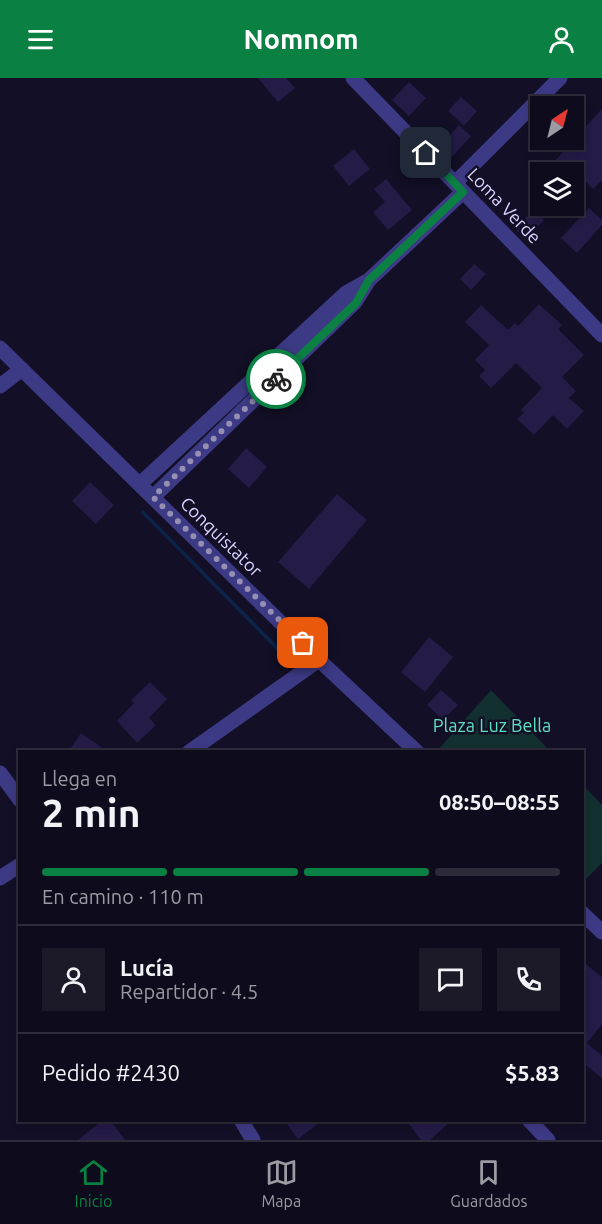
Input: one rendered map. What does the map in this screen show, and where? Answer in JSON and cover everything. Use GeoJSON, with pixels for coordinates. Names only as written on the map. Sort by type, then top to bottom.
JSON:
{"type":"FeatureCollection","features":[{"type":"Feature","properties":{"kind":"street","name":"Loma Verde"},"geometry":{"type":"LineString","coordinates":[[353,78],[602,335]]}},
{"type":"Feature","properties":{"kind":"street"},"geometry":{"type":"LineString","coordinates":[[153,497],[356,303],[369,280],[560,78]]}},
{"type":"Feature","properties":{"kind":"street"},"geometry":{"type":"LineString","coordinates":[[140,484],[346,293],[369,280]]}},
{"type":"Feature","properties":{"kind":"street","name":"Conquistator"},"geometry":{"type":"LineString","coordinates":[[0,348],[319,660],[415,750]]}},
{"type":"Feature","properties":{"kind":"street"},"geometry":{"type":"LineString","coordinates":[[0,386],[22,369]]}},
{"type":"Feature","properties":{"kind":"street"},"geometry":{"type":"LineString","coordinates":[[192,750],[319,660]]}},
{"type":"Feature","properties":{"kind":"street"},"geometry":{"type":"LineString","coordinates":[[0,773],[18,797]]}},
{"type":"Feature","properties":{"kind":"street"},"geometry":{"type":"LineString","coordinates":[[0,878],[18,866]]}},
{"type":"Feature","properties":{"kind":"street"},"geometry":{"type":"LineString","coordinates":[[584,915],[602,932]]}},
{"type":"Feature","properties":{"kind":"street"},"geometry":{"type":"LineString","coordinates":[[242,1122],[253,1140]]}},
{"type":"Feature","properties":{"kind":"street"},"geometry":{"type":"LineString","coordinates":[[531,1122],[548,1140]]}},
{"type":"Feature","properties":{"kind":"green space","name":"Plaza Luz Bella"},"geometry":{"type":"Polygon","coordinates":[[[491,690],[549,750],[438,750],[491,690]]]}},
{"type":"Feature","properties":{"kind":"green space"},"geometry":{"type":"Polygon","coordinates":[[[584,786],[602,805],[602,863],[584,881],[584,786]]]}},
{"type":"Feature","properties":{"kind":"water"},"geometry":{"type":"Polygon","coordinates":[[[143,510],[290,658],[287,661],[140,512],[143,510]]]}},
{"type":"Feature","properties":{"kind":"building"},"geometry":{"type":"Polygon","coordinates":[[[258,78],[286,78],[295,88],[278,102],[258,78]]]}},
{"type":"Feature","properties":{"kind":"building"},"geometry":{"type":"Polygon","coordinates":[[[409,82],[426,98],[409,116],[392,100],[409,82]]]}},
{"type":"Feature","properties":{"kind":"building"},"geometry":{"type":"Polygon","coordinates":[[[461,97],[477,111],[464,126],[448,111],[461,97]]]}},
{"type":"Feature","properties":{"kind":"building"},"geometry":{"type":"Polygon","coordinates":[[[602,109],[602,180],[593,189],[584,180],[584,162],[554,162],[565,150],[584,150],[584,129],[602,109]]]}},
{"type":"Feature","properties":{"kind":"building"},"geometry":{"type":"Polygon","coordinates":[[[459,125],[471,136],[450,159],[438,149],[459,125]]]}},
{"type":"Feature","properties":{"kind":"building"},"geometry":{"type":"Polygon","coordinates":[[[354,149],[370,169],[349,186],[333,166],[354,149]]]}},
{"type":"Feature","properties":{"kind":"building"},"geometry":{"type":"Polygon","coordinates":[[[386,179],[412,210],[388,230],[373,212],[385,202],[374,189],[386,179]]]}},
{"type":"Feature","properties":{"kind":"building"},"geometry":{"type":"Polygon","coordinates":[[[589,208],[602,220],[602,225],[577,253],[561,238],[584,216],[589,208]]]}},
{"type":"Feature","properties":{"kind":"building"},"geometry":{"type":"Polygon","coordinates":[[[530,213],[530,216],[540,216],[544,220],[526,239],[515,229],[530,213]]]}},
{"type":"Feature","properties":{"kind":"building"},"geometry":{"type":"Polygon","coordinates":[[[474,264],[486,274],[471,290],[460,279],[474,264]]]}},
{"type":"Feature","properties":{"kind":"building"},"geometry":{"type":"Polygon","coordinates":[[[539,304],[562,325],[558,329],[584,355],[562,377],[576,391],[569,398],[584,411],[567,429],[553,415],[534,435],[517,419],[524,413],[521,410],[542,388],[516,363],[491,388],[479,376],[485,370],[475,360],[489,345],[465,322],[481,305],[508,330],[515,323],[518,326],[539,304]]]}},
{"type":"Feature","properties":{"kind":"building"},"geometry":{"type":"Polygon","coordinates":[[[246,448],[267,467],[249,488],[228,469],[246,448]]]}},
{"type":"Feature","properties":{"kind":"building"},"geometry":{"type":"Polygon","coordinates":[[[90,482],[114,505],[96,524],[72,501],[90,482]]]}},
{"type":"Feature","properties":{"kind":"building"},"geometry":{"type":"Polygon","coordinates":[[[337,494],[367,520],[309,589],[278,562],[337,494]]]}},
{"type":"Feature","properties":{"kind":"building"},"geometry":{"type":"Polygon","coordinates":[[[429,637],[453,657],[425,692],[401,672],[429,637]]]}},
{"type":"Feature","properties":{"kind":"building"},"geometry":{"type":"Polygon","coordinates":[[[150,682],[167,699],[149,718],[156,725],[137,743],[117,721],[134,703],[131,700],[150,682]]]}},
{"type":"Feature","properties":{"kind":"building"},"geometry":{"type":"Polygon","coordinates":[[[441,690],[458,705],[443,720],[427,705],[441,690]]]}},
{"type":"Feature","properties":{"kind":"building"},"geometry":{"type":"Polygon","coordinates":[[[81,733],[105,750],[69,750],[81,733]]]}},
{"type":"Feature","properties":{"kind":"building"},"geometry":{"type":"Polygon","coordinates":[[[584,963],[602,977],[602,1024],[587,1043],[602,1056],[602,1078],[584,1064],[584,963]]]}},
{"type":"Feature","properties":{"kind":"building"},"geometry":{"type":"Polygon","coordinates":[[[100,1122],[112,1122],[125,1140],[78,1140],[100,1122]]]}},
{"type":"Feature","properties":{"kind":"building"},"geometry":{"type":"Polygon","coordinates":[[[285,1122],[320,1122],[298,1139],[285,1122]]]}},
{"type":"Feature","properties":{"kind":"building"},"geometry":{"type":"Polygon","coordinates":[[[408,1122],[450,1122],[430,1140],[421,1140],[408,1122]]]}},
{"type":"Feature","properties":{"kind":"way so far"},"geometry":{"type":"LineString","coordinates":[[276,379],[153,497],[303,643]]}},
{"type":"Feature","properties":{"kind":"route"},"geometry":{"type":"LineString","coordinates":[[276,379],[356,303],[369,280],[463,192],[426,153]]}}]}
